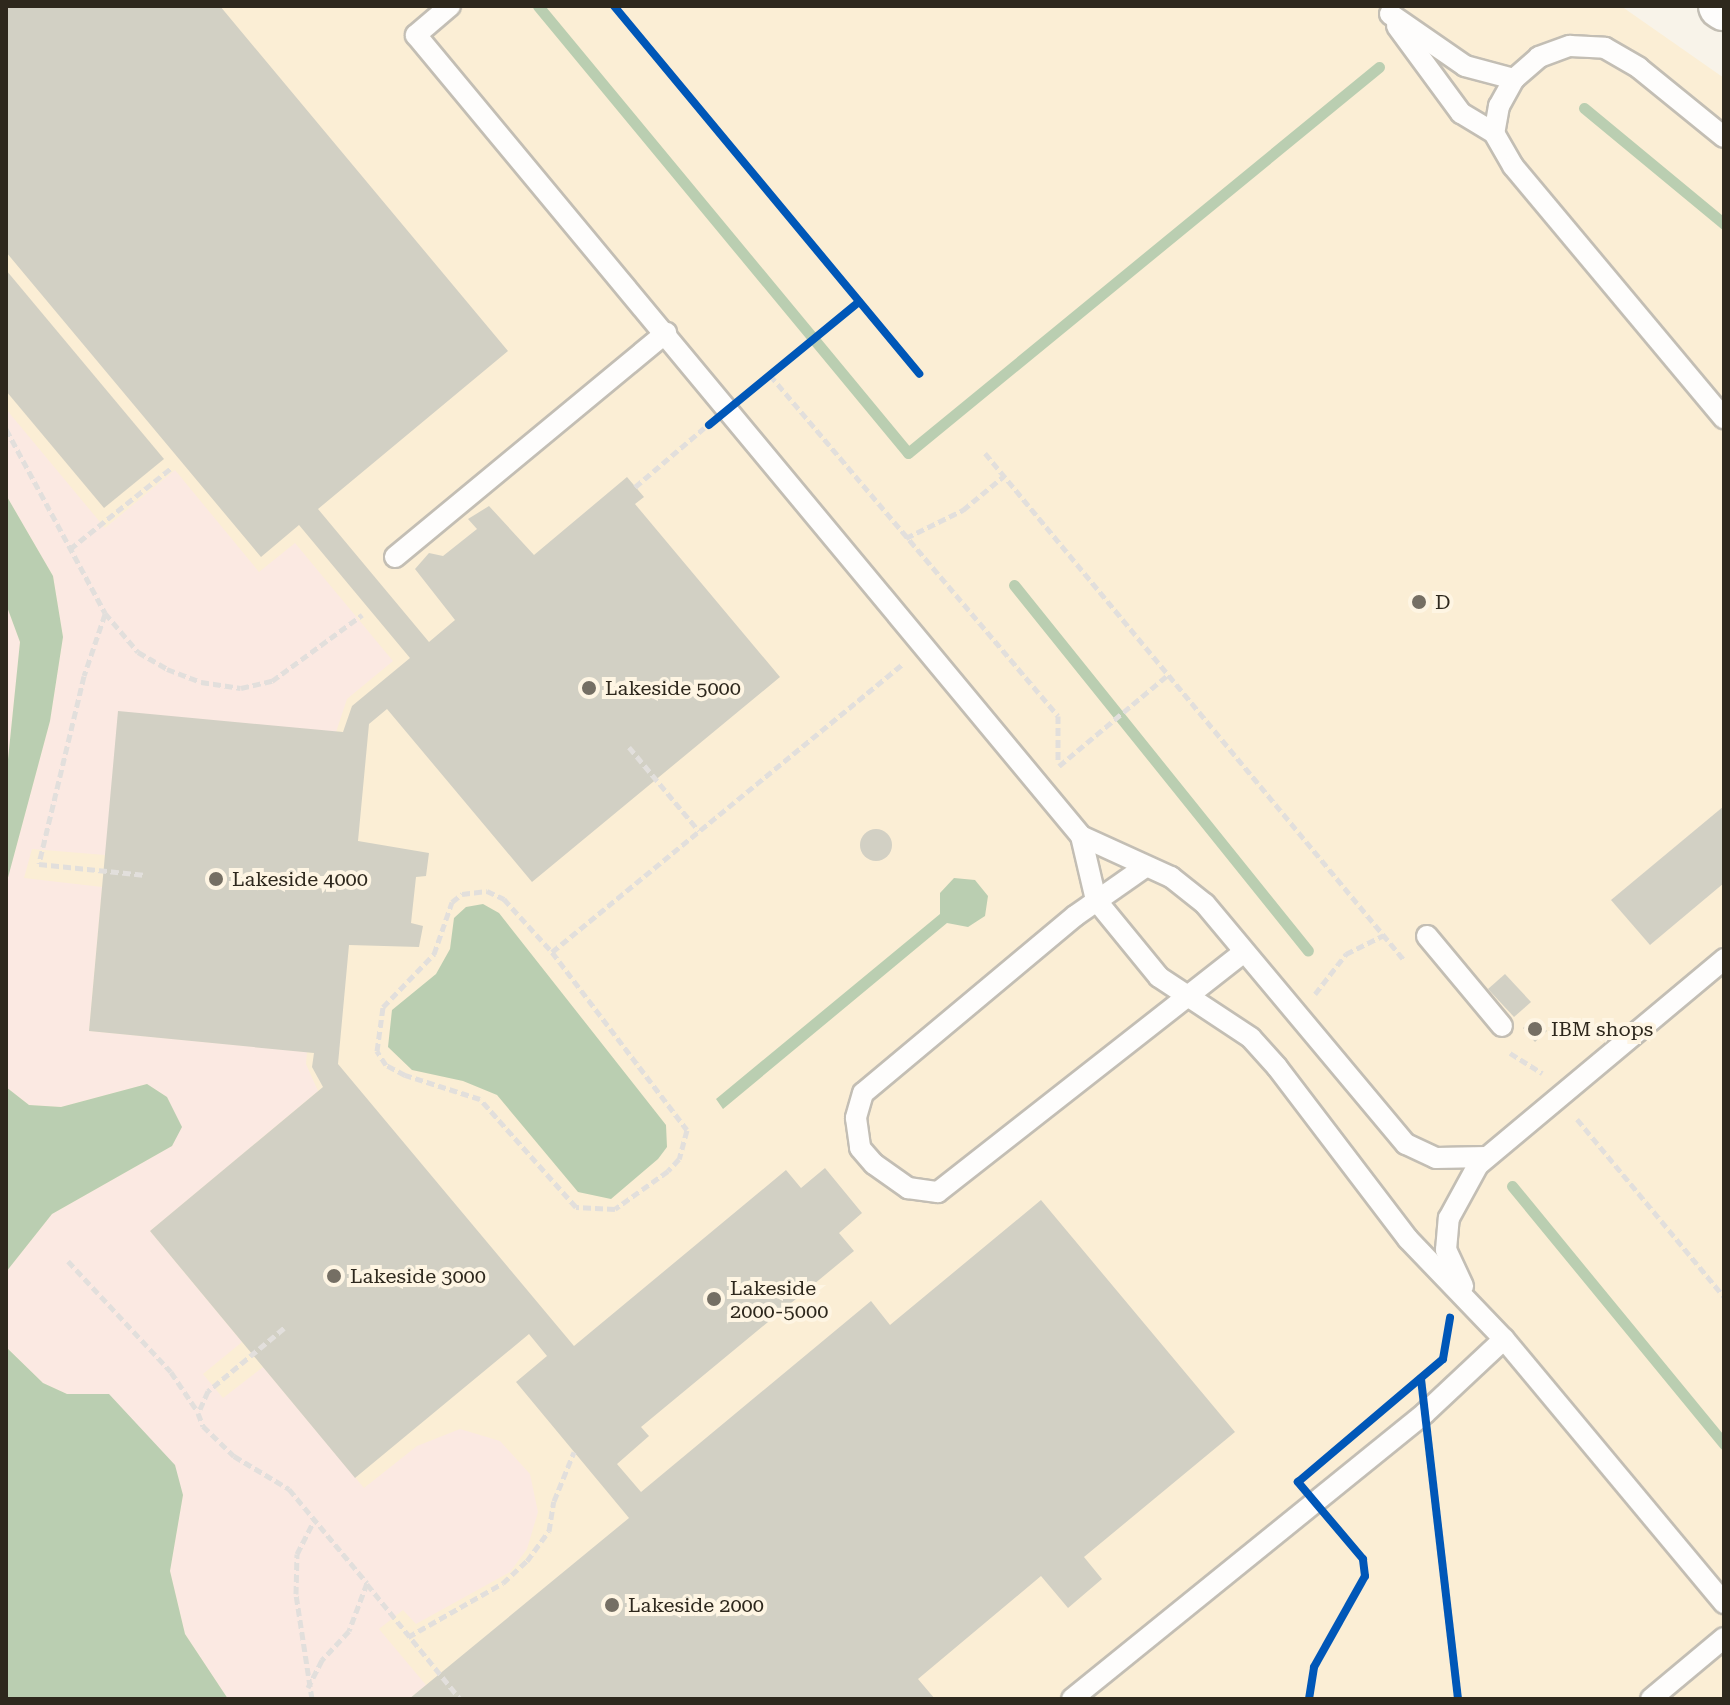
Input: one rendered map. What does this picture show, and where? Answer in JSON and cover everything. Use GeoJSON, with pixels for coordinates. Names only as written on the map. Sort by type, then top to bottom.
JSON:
{"type":"FeatureCollection","features":[{"type":"Feature","properties":{"kind":"lane"},"geometry":{"type":"LineString","coordinates":[[450,6],[416,35],[1081,836],[1171,877],[1205,904],[1406,1144],[1436,1158],[1487,1157]]}},
{"type":"Feature","properties":{"kind":"lane"},"geometry":{"type":"LineString","coordinates":[[1387,10],[1465,66],[1514,79]]}},
{"type":"Feature","properties":{"kind":"lane"},"geometry":{"type":"LineString","coordinates":[[1387,10],[1417,59],[1461,113],[1494,133],[1513,166],[1724,418]]}},
{"type":"Feature","properties":{"kind":"lane"},"geometry":{"type":"LineString","coordinates":[[1494,133],[1499,106],[1514,79],[1539,57],[1570,46],[1605,48],[1639,68],[1724,137]]}},
{"type":"Feature","properties":{"kind":"lane"},"geometry":{"type":"LineString","coordinates":[[395,557],[666,333]]}},
{"type":"Feature","properties":{"kind":"lane"},"geometry":{"type":"LineString","coordinates":[[1081,836],[1096,900],[1159,977],[1251,1038],[1322,1121],[1408,1239],[1470,1300],[1504,1339],[1724,1603]]}},
{"type":"Feature","properties":{"kind":"lane"},"geometry":{"type":"LineString","coordinates":[[1145,867],[1096,900],[863,1093],[856,1118],[860,1148],[874,1164],[908,1188],[938,1192],[1243,953]]}},
{"type":"Feature","properties":{"kind":"lane"},"geometry":{"type":"LineString","coordinates":[[1427,936],[1502,1026]]}},
{"type":"Feature","properties":{"kind":"lane"},"geometry":{"type":"LineString","coordinates":[[1470,1300],[1446,1250],[1449,1218],[1461,1188],[1487,1157],[1724,959]]}},
{"type":"Feature","properties":{"kind":"lane"},"geometry":{"type":"LineString","coordinates":[[1072,1699],[1425,1413],[1504,1339]]}},
{"type":"Feature","properties":{"kind":"lane"},"geometry":{"type":"LineString","coordinates":[[1651,1699],[1724,1638]]}},
{"type":"Feature","properties":{"kind":"path"},"geometry":{"type":"LineString","coordinates":[[770,375],[1058,716],[1058,767]]}},
{"type":"Feature","properties":{"kind":"path"},"geometry":{"type":"LineString","coordinates":[[635,487],[709,425]]}},
{"type":"Feature","properties":{"kind":"path"},"geometry":{"type":"LineString","coordinates":[[6,429],[105,613],[138,652],[167,669],[201,682],[241,688],[272,681],[296,667],[362,615]]}},
{"type":"Feature","properties":{"kind":"path"},"geometry":{"type":"LineString","coordinates":[[985,453],[1410,966]]}},
{"type":"Feature","properties":{"kind":"path"},"geometry":{"type":"LineString","coordinates":[[70,549],[171,468]]}},
{"type":"Feature","properties":{"kind":"path"},"geometry":{"type":"LineString","coordinates":[[906,538],[963,510],[1004,476]]}},
{"type":"Feature","properties":{"kind":"path"},"geometry":{"type":"LineString","coordinates":[[105,613],[84,676],[39,864],[145,875]]}},
{"type":"Feature","properties":{"kind":"path"},"geometry":{"type":"LineString","coordinates":[[552,952],[925,646]]}},
{"type":"Feature","properties":{"kind":"path"},"geometry":{"type":"LineString","coordinates":[[1102,730],[1168,674]]}},
{"type":"Feature","properties":{"kind":"path"},"geometry":{"type":"LineString","coordinates":[[629,747],[699,831]]}},
{"type":"Feature","properties":{"kind":"path"},"geometry":{"type":"LineString","coordinates":[[487,891],[504,899],[552,952],[687,1130],[679,1159],[668,1171],[615,1209],[576,1207],[480,1099],[405,1075],[386,1065],[377,1051],[383,1007],[434,954],[452,902],[462,894],[487,891]]}},
{"type":"Feature","properties":{"kind":"path"},"geometry":{"type":"LineString","coordinates":[[1297,1017],[1346,954],[1384,935]]}},
{"type":"Feature","properties":{"kind":"path"},"geometry":{"type":"LineString","coordinates":[[1503,1049],[1539,1069],[1724,1297]]}},
{"type":"Feature","properties":{"kind":"path"},"geometry":{"type":"LineString","coordinates":[[68,1261],[171,1372],[203,1426],[234,1456],[289,1489],[460,1699]]}},
{"type":"Feature","properties":{"kind":"path"},"geometry":{"type":"LineString","coordinates":[[198,1413],[208,1391],[284,1328]]}},
{"type":"Feature","properties":{"kind":"path"},"geometry":{"type":"LineString","coordinates":[[408,1637],[503,1583],[527,1561],[549,1531],[554,1501],[574,1452]]}},
{"type":"Feature","properties":{"kind":"path"},"geometry":{"type":"LineString","coordinates":[[312,1699],[300,1647],[297,1554],[314,1520]]}},
{"type":"Feature","properties":{"kind":"path"},"geometry":{"type":"LineString","coordinates":[[308,1688],[322,1660],[349,1631],[367,1583]]}},
{"type":"Feature","properties":{"kind":"shaded area"},"geometry":{"type":"Polygon","coordinates":[[[6,6],[1621,6],[1724,78],[1724,1699],[6,1699],[6,6]]]}},
{"type":"Feature","properties":{"kind":"shaded area"},"geometry":{"type":"Polygon","coordinates":[[[6,409],[105,528],[175,470],[259,572],[295,543],[393,661],[347,699],[336,732],[105,855],[32,849],[24,878],[102,887],[89,1031],[307,1052],[306,1064],[318,1091],[150,1231],[242,1342],[203,1374],[223,1398],[263,1367],[364,1488],[417,1446],[460,1429],[500,1441],[530,1474],[538,1512],[527,1549],[510,1572],[416,1624],[403,1610],[379,1629],[426,1685],[409,1699],[228,1699],[185,1634],[170,1571],[183,1495],[109,1394],[67,1394],[43,1383],[6,1347],[6,1272],[52,1214],[172,1146],[181,1127],[167,1097],[147,1084],[61,1107],[29,1105],[6,1087],[6,885],[50,721],[63,637],[53,576],[6,495],[6,409]]]}},
{"type":"Feature","properties":{"kind":"shaded area"},"geometry":{"type":"Polygon","coordinates":[[[6,495],[53,576],[63,637],[50,721],[6,885],[6,779],[20,642],[6,604],[6,495]]]}},
{"type":"Feature","properties":{"kind":"shaded area"},"geometry":{"type":"Polygon","coordinates":[[[6,604],[20,642],[6,779],[6,604]]]}},
{"type":"Feature","properties":{"kind":"shaded area"},"geometry":{"type":"Polygon","coordinates":[[[954,878],[975,880],[988,896],[985,916],[968,927],[947,923],[723,1109],[716,1099],[940,914],[940,893],[954,878]]]}},
{"type":"Feature","properties":{"kind":"shaded area"},"geometry":{"type":"Polygon","coordinates":[[[483,904],[499,913],[666,1125],[667,1147],[658,1159],[611,1199],[578,1192],[497,1095],[463,1081],[412,1070],[388,1047],[392,1010],[436,974],[450,949],[454,918],[466,907],[483,904]]]}},
{"type":"Feature","properties":{"kind":"shaded area"},"geometry":{"type":"Polygon","coordinates":[[[147,1084],[167,1097],[182,1127],[172,1146],[52,1214],[6,1272],[6,1087],[29,1105],[61,1107],[147,1084]]]}},
{"type":"Feature","properties":{"kind":"shaded area"},"geometry":{"type":"Polygon","coordinates":[[[6,1347],[43,1383],[67,1394],[109,1394],[175,1465],[183,1495],[170,1571],[185,1634],[228,1699],[6,1699],[6,1347]]]}},
{"type":"Feature","properties":{"kind":"building"},"geometry":{"type":"Polygon","coordinates":[[[6,6],[220,6],[508,351],[318,509],[429,642],[455,620],[415,569],[429,553],[443,556],[477,529],[468,519],[489,506],[534,555],[627,477],[644,497],[635,504],[780,677],[532,882],[387,709],[369,724],[358,841],[429,853],[426,876],[416,877],[411,923],[423,926],[419,947],[349,945],[338,1064],[574,1346],[786,1170],[801,1188],[825,1168],[862,1213],[839,1233],[854,1251],[641,1427],[649,1436],[617,1464],[641,1492],[871,1301],[890,1325],[1041,1200],[1235,1432],[1084,1557],[1102,1579],[1068,1608],[1041,1576],[918,1679],[935,1699],[409,1699],[629,1518],[516,1382],[547,1356],[529,1334],[355,1478],[150,1231],[323,1087],[312,1067],[314,1053],[89,1031],[118,711],[343,732],[352,706],[410,658],[299,525],[261,557],[6,252],[6,6]]]}},
{"type":"Feature","properties":{"kind":"building"},"geometry":{"type":"Polygon","coordinates":[[[6,270],[164,459],[104,508],[6,391],[6,270]]]}},
{"type":"Feature","properties":{"kind":"building"},"geometry":{"type":"Polygon","coordinates":[[[1724,806],[1724,883],[1650,945],[1611,900],[1724,806]]]}},
{"type":"Feature","properties":{"kind":"building"},"geometry":{"type":"Polygon","coordinates":[[[876,829],[887,834],[892,845],[887,856],[876,861],[865,856],[860,845],[865,834],[876,829]]]}},
{"type":"Feature","properties":{"kind":"building"},"geometry":{"type":"Polygon","coordinates":[[[1505,974],[1531,1002],[1514,1017],[1488,989],[1505,974]]]}},
{"type":"Feature","properties":{"kind":"building","name":"IBM shops"},"geometry":{"type":"Polygon","coordinates":[[[1535,1018],[1547,1031],[1535,1042],[1523,1028],[1535,1018]]]}},
{"type":"Feature","properties":{"kind":"waterway"},"geometry":{"type":"LineString","coordinates":[[538,6],[908,453],[1379,67]]}},
{"type":"Feature","properties":{"kind":"waterway"},"geometry":{"type":"LineString","coordinates":[[1584,108],[1724,224]]}},
{"type":"Feature","properties":{"kind":"waterway"},"geometry":{"type":"LineString","coordinates":[[1014,585],[1308,951]]}},
{"type":"Feature","properties":{"kind":"waterway"},"geometry":{"type":"LineString","coordinates":[[1512,1186],[1724,1444]]}},
{"type":"Feature","properties":{"kind":"cycle path"},"geometry":{"type":"LineString","coordinates":[[614,6],[919,374]]}},
{"type":"Feature","properties":{"kind":"cycle path"},"geometry":{"type":"LineString","coordinates":[[709,425],[859,302]]}},
{"type":"Feature","properties":{"kind":"cycle path"},"geometry":{"type":"LineString","coordinates":[[1309,1699],[1314,1667],[1365,1576],[1363,1559],[1298,1482],[1443,1359],[1450,1318]]}},
{"type":"Feature","properties":{"kind":"cycle path"},"geometry":{"type":"LineString","coordinates":[[1421,1379],[1458,1699]]}},
{"type":"Feature","properties":{"kind":"place","name":"D"},"geometry":{"type":"Point","coordinates":[1419,602]}},
{"type":"Feature","properties":{"kind":"place","name":"Lakeside 5000"},"geometry":{"type":"Point","coordinates":[589,688]}},
{"type":"Feature","properties":{"kind":"place","name":"Lakeside 4000"},"geometry":{"type":"Point","coordinates":[216,879]}},
{"type":"Feature","properties":{"kind":"place","name":"IBM shops"},"geometry":{"type":"Point","coordinates":[1535,1029]}},
{"type":"Feature","properties":{"kind":"place","name":"Lakeside 3000"},"geometry":{"type":"Point","coordinates":[334,1276]}},
{"type":"Feature","properties":{"kind":"place","name":"Lakeside 2000-5000"},"geometry":{"type":"Point","coordinates":[714,1299]}},
{"type":"Feature","properties":{"kind":"place","name":"Lakeside 2000"},"geometry":{"type":"Point","coordinates":[612,1605]}}]}
